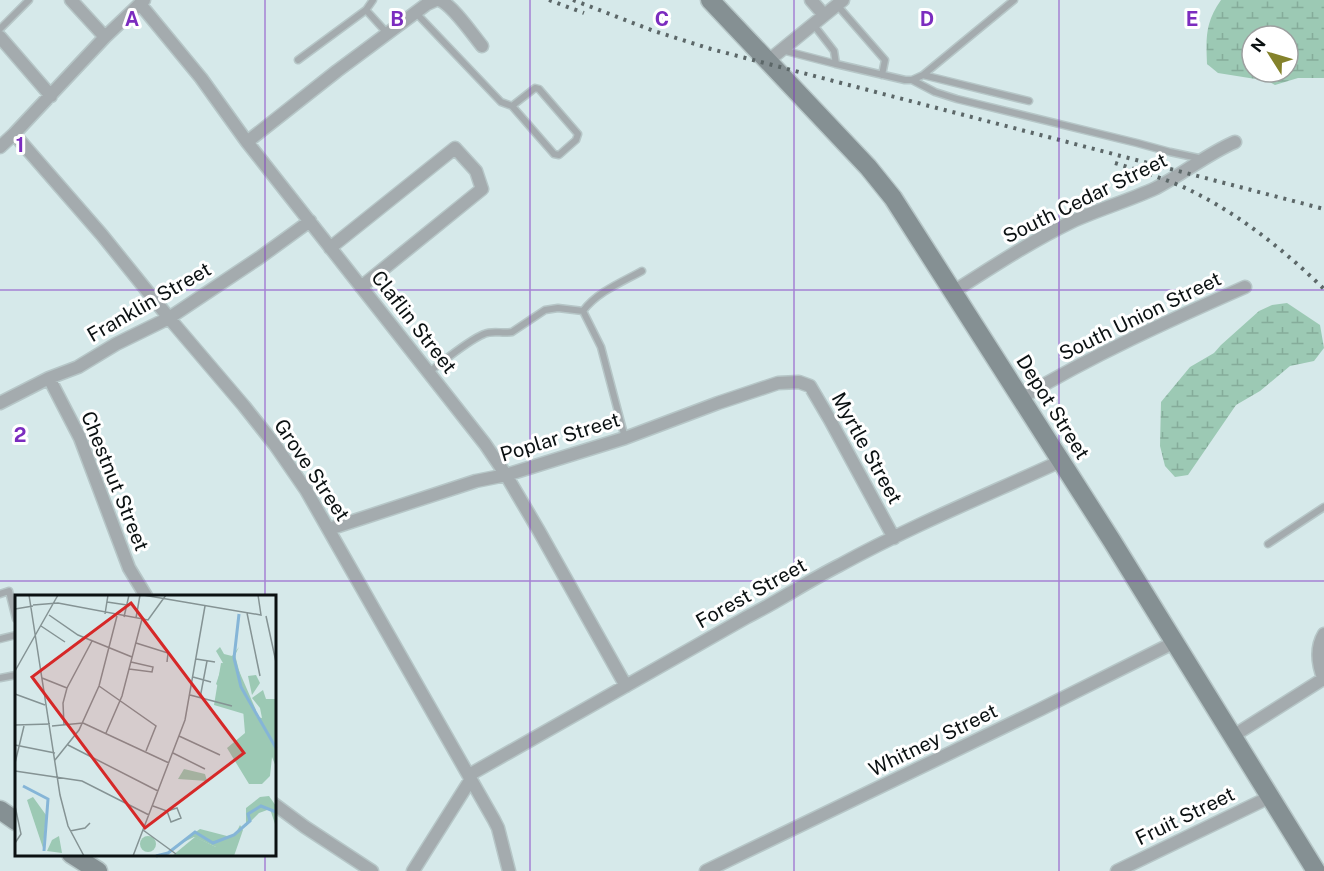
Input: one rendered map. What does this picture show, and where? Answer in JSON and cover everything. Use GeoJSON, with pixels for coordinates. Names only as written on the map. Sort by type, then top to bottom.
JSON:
{"type":"FeatureCollection","features":[{"type":"Feature","properties":{"kind":"main road","name":"Depot Street"},"geometry":{"type":"LineString","coordinates":[[710,0],[775,55],[899,207],[1175,642],[1316,871]]}},
{"type":"Feature","properties":{"kind":"main road"},"geometry":{"type":"LineString","coordinates":[[0,810],[15,820]]}},
{"type":"Feature","properties":{"kind":"main road"},"geometry":{"type":"LineString","coordinates":[[73,856],[98,871]]}},
{"type":"Feature","properties":{"kind":"street"},"geometry":{"type":"LineString","coordinates":[[71,0],[105,37]]}},
{"type":"Feature","properties":{"kind":"street"},"geometry":{"type":"LineString","coordinates":[[247,142],[301,98],[427,4],[438,0],[444,2],[482,46]]}},
{"type":"Feature","properties":{"kind":"street"},"geometry":{"type":"LineString","coordinates":[[811,0],[825,15]]}},
{"type":"Feature","properties":{"kind":"street"},"geometry":{"type":"LineString","coordinates":[[0,147],[105,37],[142,2]]}},
{"type":"Feature","properties":{"kind":"street","name":"Claflin Street"},"geometry":{"type":"LineString","coordinates":[[142,2],[247,142],[485,444],[539,531],[626,686]]}},
{"type":"Feature","properties":{"kind":"street"},"geometry":{"type":"LineString","coordinates":[[775,55],[840,3]]}},
{"type":"Feature","properties":{"kind":"street"},"geometry":{"type":"LineString","coordinates":[[0,36],[51,96]]}},
{"type":"Feature","properties":{"kind":"street","name":"Grove Street"},"geometry":{"type":"LineString","coordinates":[[14,134],[102,235],[244,406],[306,490],[497,825],[509,871]]}},
{"type":"Feature","properties":{"kind":"street","name":"South Cedar Street"},"geometry":{"type":"LineString","coordinates":[[953,292],[1038,239],[1072,221],[1150,191],[1235,142]]}},
{"type":"Feature","properties":{"kind":"street"},"geometry":{"type":"LineString","coordinates":[[330,248],[455,148],[476,171],[482,189],[361,287]]}},
{"type":"Feature","properties":{"kind":"street","name":"Franklin Street"},"geometry":{"type":"LineString","coordinates":[[0,403],[78,367],[116,344],[169,318],[310,221]]}},
{"type":"Feature","properties":{"kind":"street","name":"South Union Street"},"geometry":{"type":"LineString","coordinates":[[1021,398],[1135,336],[1245,287]]}},
{"type":"Feature","properties":{"kind":"street","name":"Chestnut Street"},"geometry":{"type":"LineString","coordinates":[[50,378],[80,438],[129,568],[145,595]]}},
{"type":"Feature","properties":{"kind":"street","name":"Poplar Street"},"geometry":{"type":"LineString","coordinates":[[329,529],[476,481],[506,475],[625,438],[778,383],[799,381],[801,383]]}},
{"type":"Feature","properties":{"kind":"street","name":"Myrtle Street"},"geometry":{"type":"LineString","coordinates":[[801,383],[810,386],[894,538]]}},
{"type":"Feature","properties":{"kind":"street","name":"Forest Street"},"geometry":{"type":"LineString","coordinates":[[413,871],[470,777],[839,565],[1061,461]]}},
{"type":"Feature","properties":{"kind":"street"},"geometry":{"type":"LineString","coordinates":[[1233,736],[1324,680],[1318,655],[1324,634]]}},
{"type":"Feature","properties":{"kind":"street","name":"Whitney Street"},"geometry":{"type":"LineString","coordinates":[[706,871],[1175,642]]}},
{"type":"Feature","properties":{"kind":"street","name":"Fruit Street"},"geometry":{"type":"LineString","coordinates":[[1117,871],[1270,797]]}},
{"type":"Feature","properties":{"kind":"street"},"geometry":{"type":"LineString","coordinates":[[276,806],[304,827],[372,871]]}},
{"type":"Feature","properties":{"kind":"lane"},"geometry":{"type":"LineString","coordinates":[[0,29],[29,0]]}},
{"type":"Feature","properties":{"kind":"lane"},"geometry":{"type":"LineString","coordinates":[[298,60],[366,10],[373,0]]}},
{"type":"Feature","properties":{"kind":"lane"},"geometry":{"type":"LineString","coordinates":[[775,55],[836,64],[912,80],[923,75],[1014,0]]}},
{"type":"Feature","properties":{"kind":"lane"},"geometry":{"type":"LineString","coordinates":[[840,3],[885,60],[882,75]]}},
{"type":"Feature","properties":{"kind":"lane"},"geometry":{"type":"LineString","coordinates":[[366,10],[387,33]]}},
{"type":"Feature","properties":{"kind":"lane"},"geometry":{"type":"LineString","coordinates":[[415,12],[501,102],[512,106],[554,154],[559,155],[576,140],[578,134],[538,89],[535,88],[512,106]]}},
{"type":"Feature","properties":{"kind":"lane"},"geometry":{"type":"LineString","coordinates":[[813,24],[834,51],[836,64]]}},
{"type":"Feature","properties":{"kind":"lane"},"geometry":{"type":"LineString","coordinates":[[923,75],[1029,101]]}},
{"type":"Feature","properties":{"kind":"lane"},"geometry":{"type":"LineString","coordinates":[[912,80],[935,92],[957,99],[1203,159]]}},
{"type":"Feature","properties":{"kind":"lane"},"geometry":{"type":"LineString","coordinates":[[584,311],[603,293],[642,271]]}},
{"type":"Feature","properties":{"kind":"lane"},"geometry":{"type":"LineString","coordinates":[[429,372],[462,347],[484,334],[512,332],[545,310],[558,308],[584,311]]}},
{"type":"Feature","properties":{"kind":"lane"},"geometry":{"type":"LineString","coordinates":[[584,311],[601,346],[625,438]]}},
{"type":"Feature","properties":{"kind":"lane"},"geometry":{"type":"LineString","coordinates":[[1268,543],[1324,507]]}},
{"type":"Feature","properties":{"kind":"lane"},"geometry":{"type":"LineString","coordinates":[[0,594],[9,591],[15,615]]}},
{"type":"Feature","properties":{"kind":"lane"},"geometry":{"type":"LineString","coordinates":[[0,639],[15,635]]}},
{"type":"Feature","properties":{"kind":"lane"},"geometry":{"type":"LineString","coordinates":[[0,678],[15,675]]}},
{"type":"Feature","properties":{"kind":"green space"},"geometry":{"type":"Polygon","coordinates":[[[1221,0],[1324,0],[1324,78],[1300,78],[1300,24],[1240,24],[1240,77],[1218,73],[1207,64],[1207,38],[1212,16],[1221,0]]]}},
{"type":"Feature","properties":{"kind":"green space"},"geometry":{"type":"Polygon","coordinates":[[[1287,303],[1320,325],[1324,348],[1314,361],[1290,366],[1260,391],[1236,405],[1188,475],[1175,477],[1165,466],[1160,446],[1161,402],[1190,367],[1214,353],[1259,311],[1272,305],[1287,303]]]}},
{"type":"Feature","properties":{"kind":"railway"},"geometry":{"type":"LineString","coordinates":[[549,0],[584,13]]}},
{"type":"Feature","properties":{"kind":"railway"},"geometry":{"type":"LineString","coordinates":[[573,0],[654,31],[711,49],[1324,209]]}},
{"type":"Feature","properties":{"kind":"railway"},"geometry":{"type":"LineString","coordinates":[[1115,163],[1181,186],[1220,206],[1257,231],[1324,289]]}}]}
